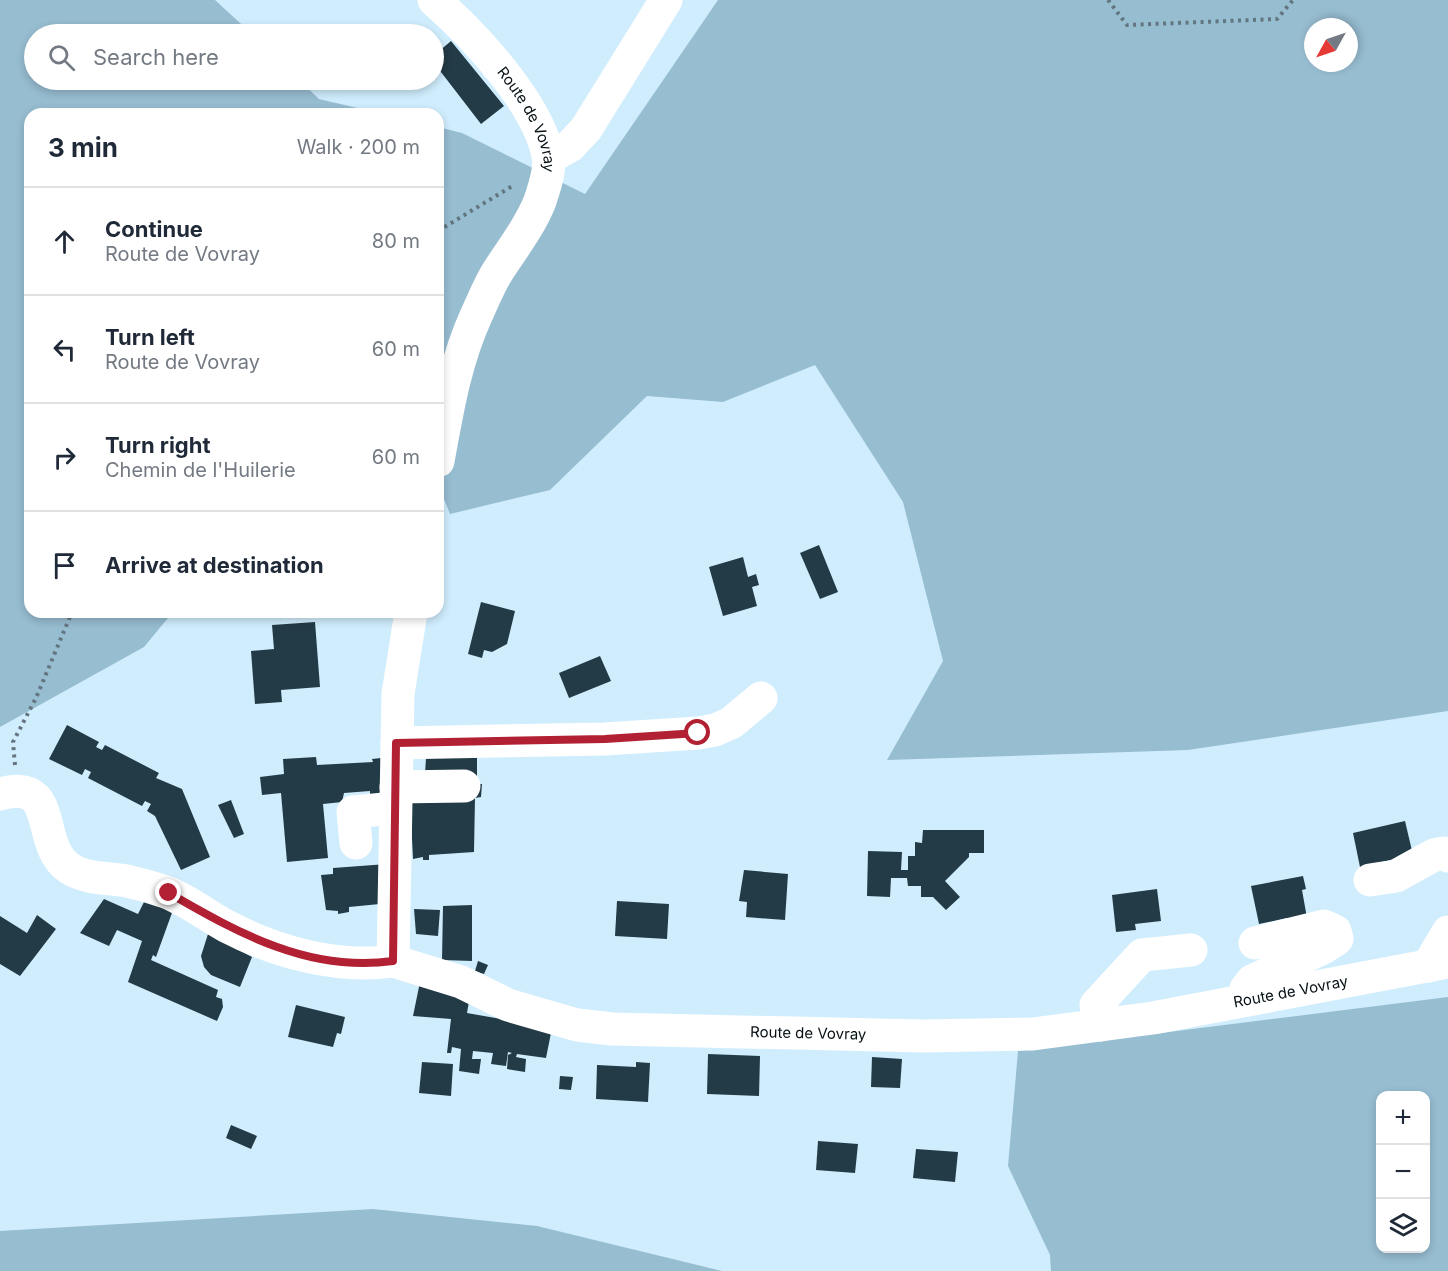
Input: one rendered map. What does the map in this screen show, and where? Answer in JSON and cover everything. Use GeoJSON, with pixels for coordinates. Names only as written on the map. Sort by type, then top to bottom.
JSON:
{"type":"FeatureCollection","features":[{"type":"Feature","properties":{"kind":"street","name":"Route de Vovray"},"geometry":{"type":"LineString","coordinates":[[434,0],[457,20],[494,61],[524,104],[549,158],[547,177],[526,230],[496,273],[475,318],[453,383],[444,430]]}},
{"type":"Feature","properties":{"kind":"street"},"geometry":{"type":"LineString","coordinates":[[549,158],[570,146],[586,129],[666,0]]}},
{"type":"Feature","properties":{"kind":"street"},"geometry":{"type":"LineString","coordinates":[[9,792],[36,797],[55,852],[68,868],[79,873],[128,882],[169,893],[227,927],[276,949],[311,958],[358,963],[393,961],[398,694],[410,618]]}},
{"type":"Feature","properties":{"kind":"street"},"geometry":{"type":"LineString","coordinates":[[396,743],[605,739],[698,733],[715,730],[731,723],[761,698]]}},
{"type":"Feature","properties":{"kind":"street"},"geometry":{"type":"LineString","coordinates":[[356,843],[353,812],[395,797],[464,786]]}},
{"type":"Feature","properties":{"kind":"street"},"geometry":{"type":"LineString","coordinates":[[1370,880],[1396,876],[1434,855],[1444,853],[1448,856]]}},
{"type":"Feature","properties":{"kind":"street"},"geometry":{"type":"LineString","coordinates":[[1246,1000],[1246,990],[1252,981],[1323,948],[1337,939],[1335,931],[1324,926],[1255,943]]}},
{"type":"Feature","properties":{"kind":"street"},"geometry":{"type":"LineString","coordinates":[[1438,964],[1448,932]]}},
{"type":"Feature","properties":{"kind":"street"},"geometry":{"type":"LineString","coordinates":[[1100,1025],[1096,1005],[1142,955],[1191,950]]}},
{"type":"Feature","properties":{"kind":"street","name":"Route de Vovray"},"geometry":{"type":"LineString","coordinates":[[393,961],[461,982],[508,1005],[577,1025],[612,1029],[1002,1036],[1100,1025],[1438,964]]}},
{"type":"Feature","properties":{"kind":"path"},"geometry":{"type":"LineString","coordinates":[[1108,0],[1127,25],[1277,19],[1293,0]]}},
{"type":"Feature","properties":{"kind":"path"},"geometry":{"type":"LineString","coordinates":[[444,227],[522,180],[537,175],[549,158]]}},
{"type":"Feature","properties":{"kind":"path"},"geometry":{"type":"LineString","coordinates":[[9,792],[13,742],[36,698],[69,618]]}},
{"type":"Feature","properties":{"kind":"shaded area"},"geometry":{"type":"Polygon","coordinates":[[[0,0],[215,0],[241,24],[24,24],[24,90],[310,90],[319,99],[357,108],[24,108],[24,618],[168,618],[144,647],[0,727],[0,0]]]}},
{"type":"Feature","properties":{"kind":"shaded area"},"geometry":{"type":"Polygon","coordinates":[[[718,0],[1448,0],[1448,711],[1188,750],[887,760],[943,661],[903,502],[815,365],[723,402],[647,396],[550,490],[450,514],[444,499],[444,128],[462,133],[585,194],[718,0]]]}},
{"type":"Feature","properties":{"kind":"shaded area"},"geometry":{"type":"Polygon","coordinates":[[[1448,997],[1448,1271],[1051,1271],[1050,1255],[1008,1166],[1018,1051],[1448,997]]]}},
{"type":"Feature","properties":{"kind":"shaded area"},"geometry":{"type":"Polygon","coordinates":[[[373,1209],[537,1226],[722,1271],[0,1271],[0,1231],[373,1209]]]}},
{"type":"Feature","properties":{"kind":"building"},"geometry":{"type":"Polygon","coordinates":[[[451,41],[504,106],[481,124],[444,76],[444,47],[451,41]]]}},
{"type":"Feature","properties":{"kind":"building"},"geometry":{"type":"Polygon","coordinates":[[[819,545],[838,592],[820,599],[800,553],[819,545]]]}},
{"type":"Feature","properties":{"kind":"building"},"geometry":{"type":"Polygon","coordinates":[[[743,557],[748,577],[756,574],[759,585],[752,587],[757,606],[723,616],[709,567],[743,557]]]}},
{"type":"Feature","properties":{"kind":"building"},"geometry":{"type":"Polygon","coordinates":[[[481,602],[515,611],[507,644],[492,652],[484,650],[482,658],[468,654],[481,602]]]}},
{"type":"Feature","properties":{"kind":"building"},"geometry":{"type":"Polygon","coordinates":[[[315,622],[320,687],[281,690],[282,702],[255,704],[251,651],[274,649],[272,625],[315,622]]]}},
{"type":"Feature","properties":{"kind":"building"},"geometry":{"type":"Polygon","coordinates":[[[600,656],[611,681],[569,698],[559,673],[600,656]]]}},
{"type":"Feature","properties":{"kind":"building"},"geometry":{"type":"Polygon","coordinates":[[[67,725],[99,742],[96,747],[102,750],[105,745],[159,773],[156,778],[182,789],[210,857],[181,870],[155,816],[147,811],[151,804],[145,801],[142,806],[88,778],[91,772],[85,769],[82,775],[49,759],[67,725]]]}},
{"type":"Feature","properties":{"kind":"building"},"geometry":{"type":"Polygon","coordinates":[[[477,750],[477,778],[425,774],[426,758],[477,750]]]}},
{"type":"Feature","properties":{"kind":"building"},"geometry":{"type":"Polygon","coordinates":[[[316,757],[317,765],[373,762],[372,759],[381,758],[383,795],[370,795],[370,791],[344,793],[342,802],[323,804],[328,858],[287,862],[281,793],[262,795],[260,777],[284,774],[283,759],[316,757]]]}},
{"type":"Feature","properties":{"kind":"building"},"geometry":{"type":"Polygon","coordinates":[[[468,784],[482,784],[481,797],[475,798],[474,852],[429,855],[429,860],[423,860],[423,857],[413,859],[410,798],[468,784]]]}},
{"type":"Feature","properties":{"kind":"building"},"geometry":{"type":"Polygon","coordinates":[[[231,800],[244,834],[234,838],[218,805],[231,800]]]}},
{"type":"Feature","properties":{"kind":"building"},"geometry":{"type":"Polygon","coordinates":[[[1405,821],[1413,855],[1360,867],[1353,833],[1405,821]]]}},
{"type":"Feature","properties":{"kind":"building"},"geometry":{"type":"Polygon","coordinates":[[[923,830],[984,830],[984,853],[969,853],[969,857],[945,881],[960,897],[946,910],[933,897],[921,897],[921,886],[908,886],[907,878],[891,878],[890,897],[867,896],[868,851],[902,852],[901,870],[908,870],[908,856],[915,856],[915,842],[922,843],[923,830]]]}},
{"type":"Feature","properties":{"kind":"building"},"geometry":{"type":"Polygon","coordinates":[[[387,864],[390,903],[349,907],[349,912],[338,914],[338,911],[326,910],[321,875],[333,874],[333,868],[387,864]]]}},
{"type":"Feature","properties":{"kind":"building"},"geometry":{"type":"Polygon","coordinates":[[[744,870],[788,874],[785,920],[746,917],[747,902],[739,901],[744,870]]]}},
{"type":"Feature","properties":{"kind":"building"},"geometry":{"type":"Polygon","coordinates":[[[1303,876],[1306,889],[1302,890],[1307,918],[1288,922],[1287,918],[1259,924],[1251,886],[1303,876]]]}},
{"type":"Feature","properties":{"kind":"building"},"geometry":{"type":"Polygon","coordinates":[[[1157,889],[1161,921],[1135,924],[1136,930],[1116,932],[1112,895],[1157,889]]]}},
{"type":"Feature","properties":{"kind":"building"},"geometry":{"type":"Polygon","coordinates":[[[146,898],[173,910],[156,957],[153,955],[151,960],[218,990],[216,997],[222,999],[223,1007],[217,1021],[128,982],[142,941],[117,930],[109,946],[80,933],[104,899],[138,914],[146,898]]]}},
{"type":"Feature","properties":{"kind":"building"},"geometry":{"type":"Polygon","coordinates":[[[617,901],[669,904],[667,939],[615,936],[617,901]]]}},
{"type":"Feature","properties":{"kind":"building"},"geometry":{"type":"Polygon","coordinates":[[[472,905],[472,961],[442,960],[443,906],[472,905]]]}},
{"type":"Feature","properties":{"kind":"building"},"geometry":{"type":"Polygon","coordinates":[[[414,909],[440,910],[438,936],[416,934],[414,909]]]}},
{"type":"Feature","properties":{"kind":"building"},"geometry":{"type":"Polygon","coordinates":[[[37,915],[56,929],[20,976],[0,964],[0,916],[27,933],[37,915]]]}},
{"type":"Feature","properties":{"kind":"building"},"geometry":{"type":"Polygon","coordinates":[[[208,934],[252,957],[240,987],[211,975],[204,967],[201,956],[208,934]]]}},
{"type":"Feature","properties":{"kind":"building"},"geometry":{"type":"Polygon","coordinates":[[[478,961],[488,965],[484,974],[475,971],[478,961]]]}},
{"type":"Feature","properties":{"kind":"building"},"geometry":{"type":"Polygon","coordinates":[[[420,982],[471,990],[467,1013],[552,1028],[546,1058],[517,1054],[516,1057],[526,1059],[525,1072],[507,1069],[508,1055],[512,1053],[508,1052],[506,1066],[491,1064],[493,1053],[473,1051],[472,1059],[481,1059],[479,1074],[459,1071],[461,1049],[452,1047],[451,1053],[447,1053],[451,1019],[413,1016],[420,982]]]}},
{"type":"Feature","properties":{"kind":"building"},"geometry":{"type":"Polygon","coordinates":[[[296,1005],[345,1017],[341,1034],[337,1033],[333,1047],[288,1037],[296,1005]]]}},
{"type":"Feature","properties":{"kind":"building"},"geometry":{"type":"Polygon","coordinates":[[[708,1054],[760,1056],[759,1096],[707,1094],[708,1054]]]}},
{"type":"Feature","properties":{"kind":"building"},"geometry":{"type":"Polygon","coordinates":[[[872,1057],[902,1059],[900,1088],[871,1087],[872,1057]]]}},
{"type":"Feature","properties":{"kind":"building"},"geometry":{"type":"Polygon","coordinates":[[[422,1062],[453,1064],[451,1096],[419,1093],[422,1062]]]}},
{"type":"Feature","properties":{"kind":"building"},"geometry":{"type":"Polygon","coordinates":[[[636,1062],[650,1063],[648,1102],[596,1099],[597,1065],[636,1067],[636,1062]]]}},
{"type":"Feature","properties":{"kind":"building"},"geometry":{"type":"Polygon","coordinates":[[[560,1076],[573,1077],[571,1090],[559,1089],[560,1076]]]}},
{"type":"Feature","properties":{"kind":"building"},"geometry":{"type":"Polygon","coordinates":[[[231,1125],[257,1136],[251,1149],[226,1138],[231,1125]]]}},
{"type":"Feature","properties":{"kind":"building"},"geometry":{"type":"Polygon","coordinates":[[[818,1141],[858,1144],[855,1173],[816,1170],[818,1141]]]}},
{"type":"Feature","properties":{"kind":"building"},"geometry":{"type":"Polygon","coordinates":[[[916,1149],[958,1152],[955,1182],[913,1178],[916,1149]]]}},
{"type":"Feature","properties":{"kind":"route"},"geometry":{"type":"LineString","coordinates":[[169,893],[227,927],[276,949],[311,958],[370,964],[393,961],[396,743],[605,739],[698,733]]}}]}
